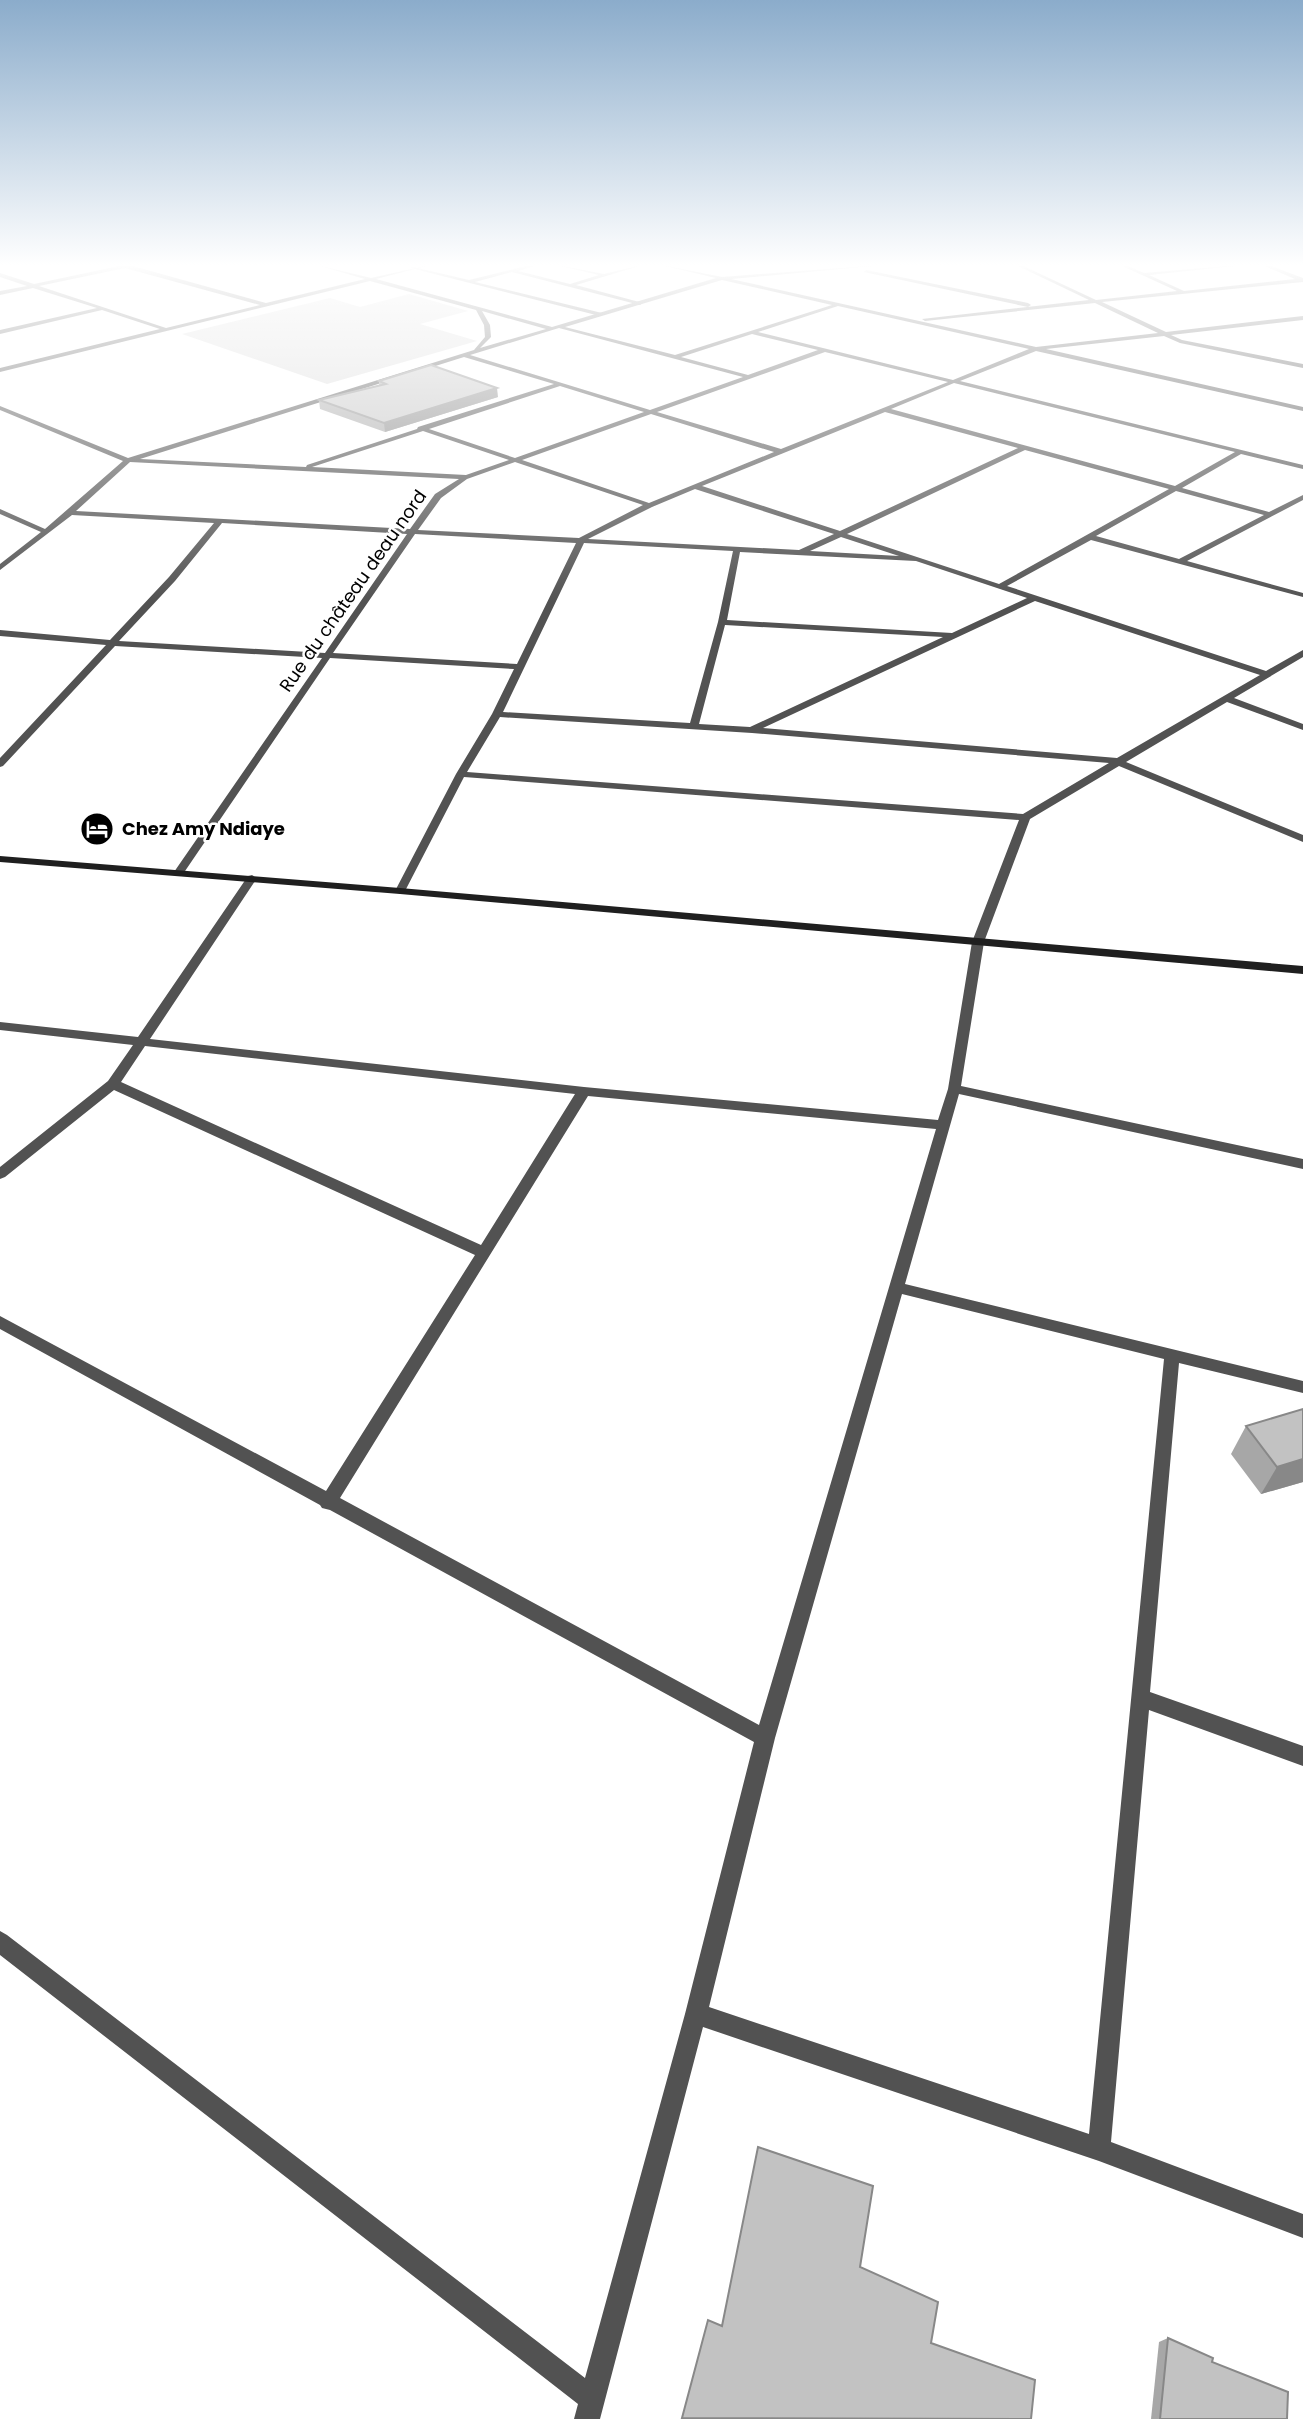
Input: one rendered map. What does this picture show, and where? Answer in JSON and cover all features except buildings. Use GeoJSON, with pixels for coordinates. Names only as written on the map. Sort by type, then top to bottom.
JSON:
{"type":"FeatureCollection","features":[{"type":"Feature","properties":{"kind":"main road"},"geometry":{"type":"LineString","coordinates":[[0,859],[252,878],[1303,970]]}},
{"type":"Feature","properties":{"kind":"street"},"geometry":{"type":"LineString","coordinates":[[0,568],[70,513],[128,460],[393,377]]}},
{"type":"Feature","properties":{"kind":"street"},"geometry":{"type":"LineString","coordinates":[[532,377],[779,451]]}},
{"type":"Feature","properties":{"kind":"street","name":"Rue du château deau nord"},"geometry":{"type":"LineString","coordinates":[[179,873],[438,496],[465,478],[511,460],[744,377]]}},
{"type":"Feature","properties":{"kind":"street"},"geometry":{"type":"LineString","coordinates":[[932,377],[1303,467]]}},
{"type":"Feature","properties":{"kind":"street"},"geometry":{"type":"LineString","coordinates":[[400,891],[461,774],[498,714],[582,539],[649,505],[960,377]]}},
{"type":"Feature","properties":{"kind":"street"},"geometry":{"type":"LineString","coordinates":[[1159,377],[1303,409]]}},
{"type":"Feature","properties":{"kind":"street"},"geometry":{"type":"LineString","coordinates":[[301,468],[558,385]]}},
{"type":"Feature","properties":{"kind":"street"},"geometry":{"type":"LineString","coordinates":[[0,408],[128,460],[465,478]]}},
{"type":"Feature","properties":{"kind":"street"},"geometry":{"type":"LineString","coordinates":[[884,409],[1269,514]]}},
{"type":"Feature","properties":{"kind":"street"},"geometry":{"type":"LineString","coordinates":[[421,428],[649,505]]}},
{"type":"Feature","properties":{"kind":"street"},"geometry":{"type":"LineString","coordinates":[[801,552],[1023,448]]}},
{"type":"Feature","properties":{"kind":"street"},"geometry":{"type":"LineString","coordinates":[[1001,586],[1240,452]]}},
{"type":"Feature","properties":{"kind":"street"},"geometry":{"type":"LineString","coordinates":[[694,486],[1267,674]]}},
{"type":"Feature","properties":{"kind":"street"},"geometry":{"type":"LineString","coordinates":[[1181,561],[1303,497]]}},
{"type":"Feature","properties":{"kind":"street"},"geometry":{"type":"LineString","coordinates":[[0,510],[46,532]]}},
{"type":"Feature","properties":{"kind":"street"},"geometry":{"type":"LineString","coordinates":[[70,513],[917,559]]}},
{"type":"Feature","properties":{"kind":"street"},"geometry":{"type":"LineString","coordinates":[[0,764],[113,643],[220,521]]}},
{"type":"Feature","properties":{"kind":"street"},"geometry":{"type":"LineString","coordinates":[[1090,537],[1303,595]]}},
{"type":"Feature","properties":{"kind":"street"},"geometry":{"type":"LineString","coordinates":[[694,725],[722,622],[737,549]]}},
{"type":"Feature","properties":{"kind":"street"},"geometry":{"type":"LineString","coordinates":[[752,730],[1034,598]]}},
{"type":"Feature","properties":{"kind":"street"},"geometry":{"type":"LineString","coordinates":[[722,622],[955,636]]}},
{"type":"Feature","properties":{"kind":"street"},"geometry":{"type":"LineString","coordinates":[[0,633],[113,643],[519,667]]}},
{"type":"Feature","properties":{"kind":"street"},"geometry":{"type":"LineString","coordinates":[[461,774],[1025,817],[1303,653]]}},
{"type":"Feature","properties":{"kind":"street"},"geometry":{"type":"LineString","coordinates":[[1226,698],[1303,727]]}},
{"type":"Feature","properties":{"kind":"street"},"geometry":{"type":"LineString","coordinates":[[498,714],[694,725],[1116,761],[1303,839]]}},
{"type":"Feature","properties":{"kind":"street"},"geometry":{"type":"LineString","coordinates":[[0,1942],[590,2410],[696,2014],[765,1738],[954,1089],[978,942],[1025,817]]}},
{"type":"Feature","properties":{"kind":"street"},"geometry":{"type":"LineString","coordinates":[[0,1174],[113,1084],[144,1043],[252,878]]}},
{"type":"Feature","properties":{"kind":"street"},"geometry":{"type":"LineString","coordinates":[[0,1026],[584,1091],[942,1125]]}},
{"type":"Feature","properties":{"kind":"street"},"geometry":{"type":"LineString","coordinates":[[113,1084],[482,1252]]}},
{"type":"Feature","properties":{"kind":"street"},"geometry":{"type":"LineString","coordinates":[[954,1089],[1303,1164]]}},
{"type":"Feature","properties":{"kind":"street"},"geometry":{"type":"LineString","coordinates":[[328,1503],[584,1091]]}},
{"type":"Feature","properties":{"kind":"street"},"geometry":{"type":"LineString","coordinates":[[895,1287],[1303,1387]]}},
{"type":"Feature","properties":{"kind":"street"},"geometry":{"type":"LineString","coordinates":[[0,1322],[328,1503],[765,1738]]}},
{"type":"Feature","properties":{"kind":"street"},"geometry":{"type":"LineString","coordinates":[[1099,2149],[1172,1356]]}},
{"type":"Feature","properties":{"kind":"street"},"geometry":{"type":"LineString","coordinates":[[1139,1698],[1303,1756]]}},
{"type":"Feature","properties":{"kind":"street"},"geometry":{"type":"LineString","coordinates":[[696,2014],[1099,2149],[1303,2226]]}},
{"type":"Feature","properties":{"kind":"shaded area"},"geometry":{"type":"Polygon","coordinates":[[[306,377],[352,377],[327,384],[306,377]]]}},
{"type":"Feature","properties":{"kind":"place","name":"Chez Amy Ndiaye"},"geometry":{"type":"Point","coordinates":[97,829]}}]}
